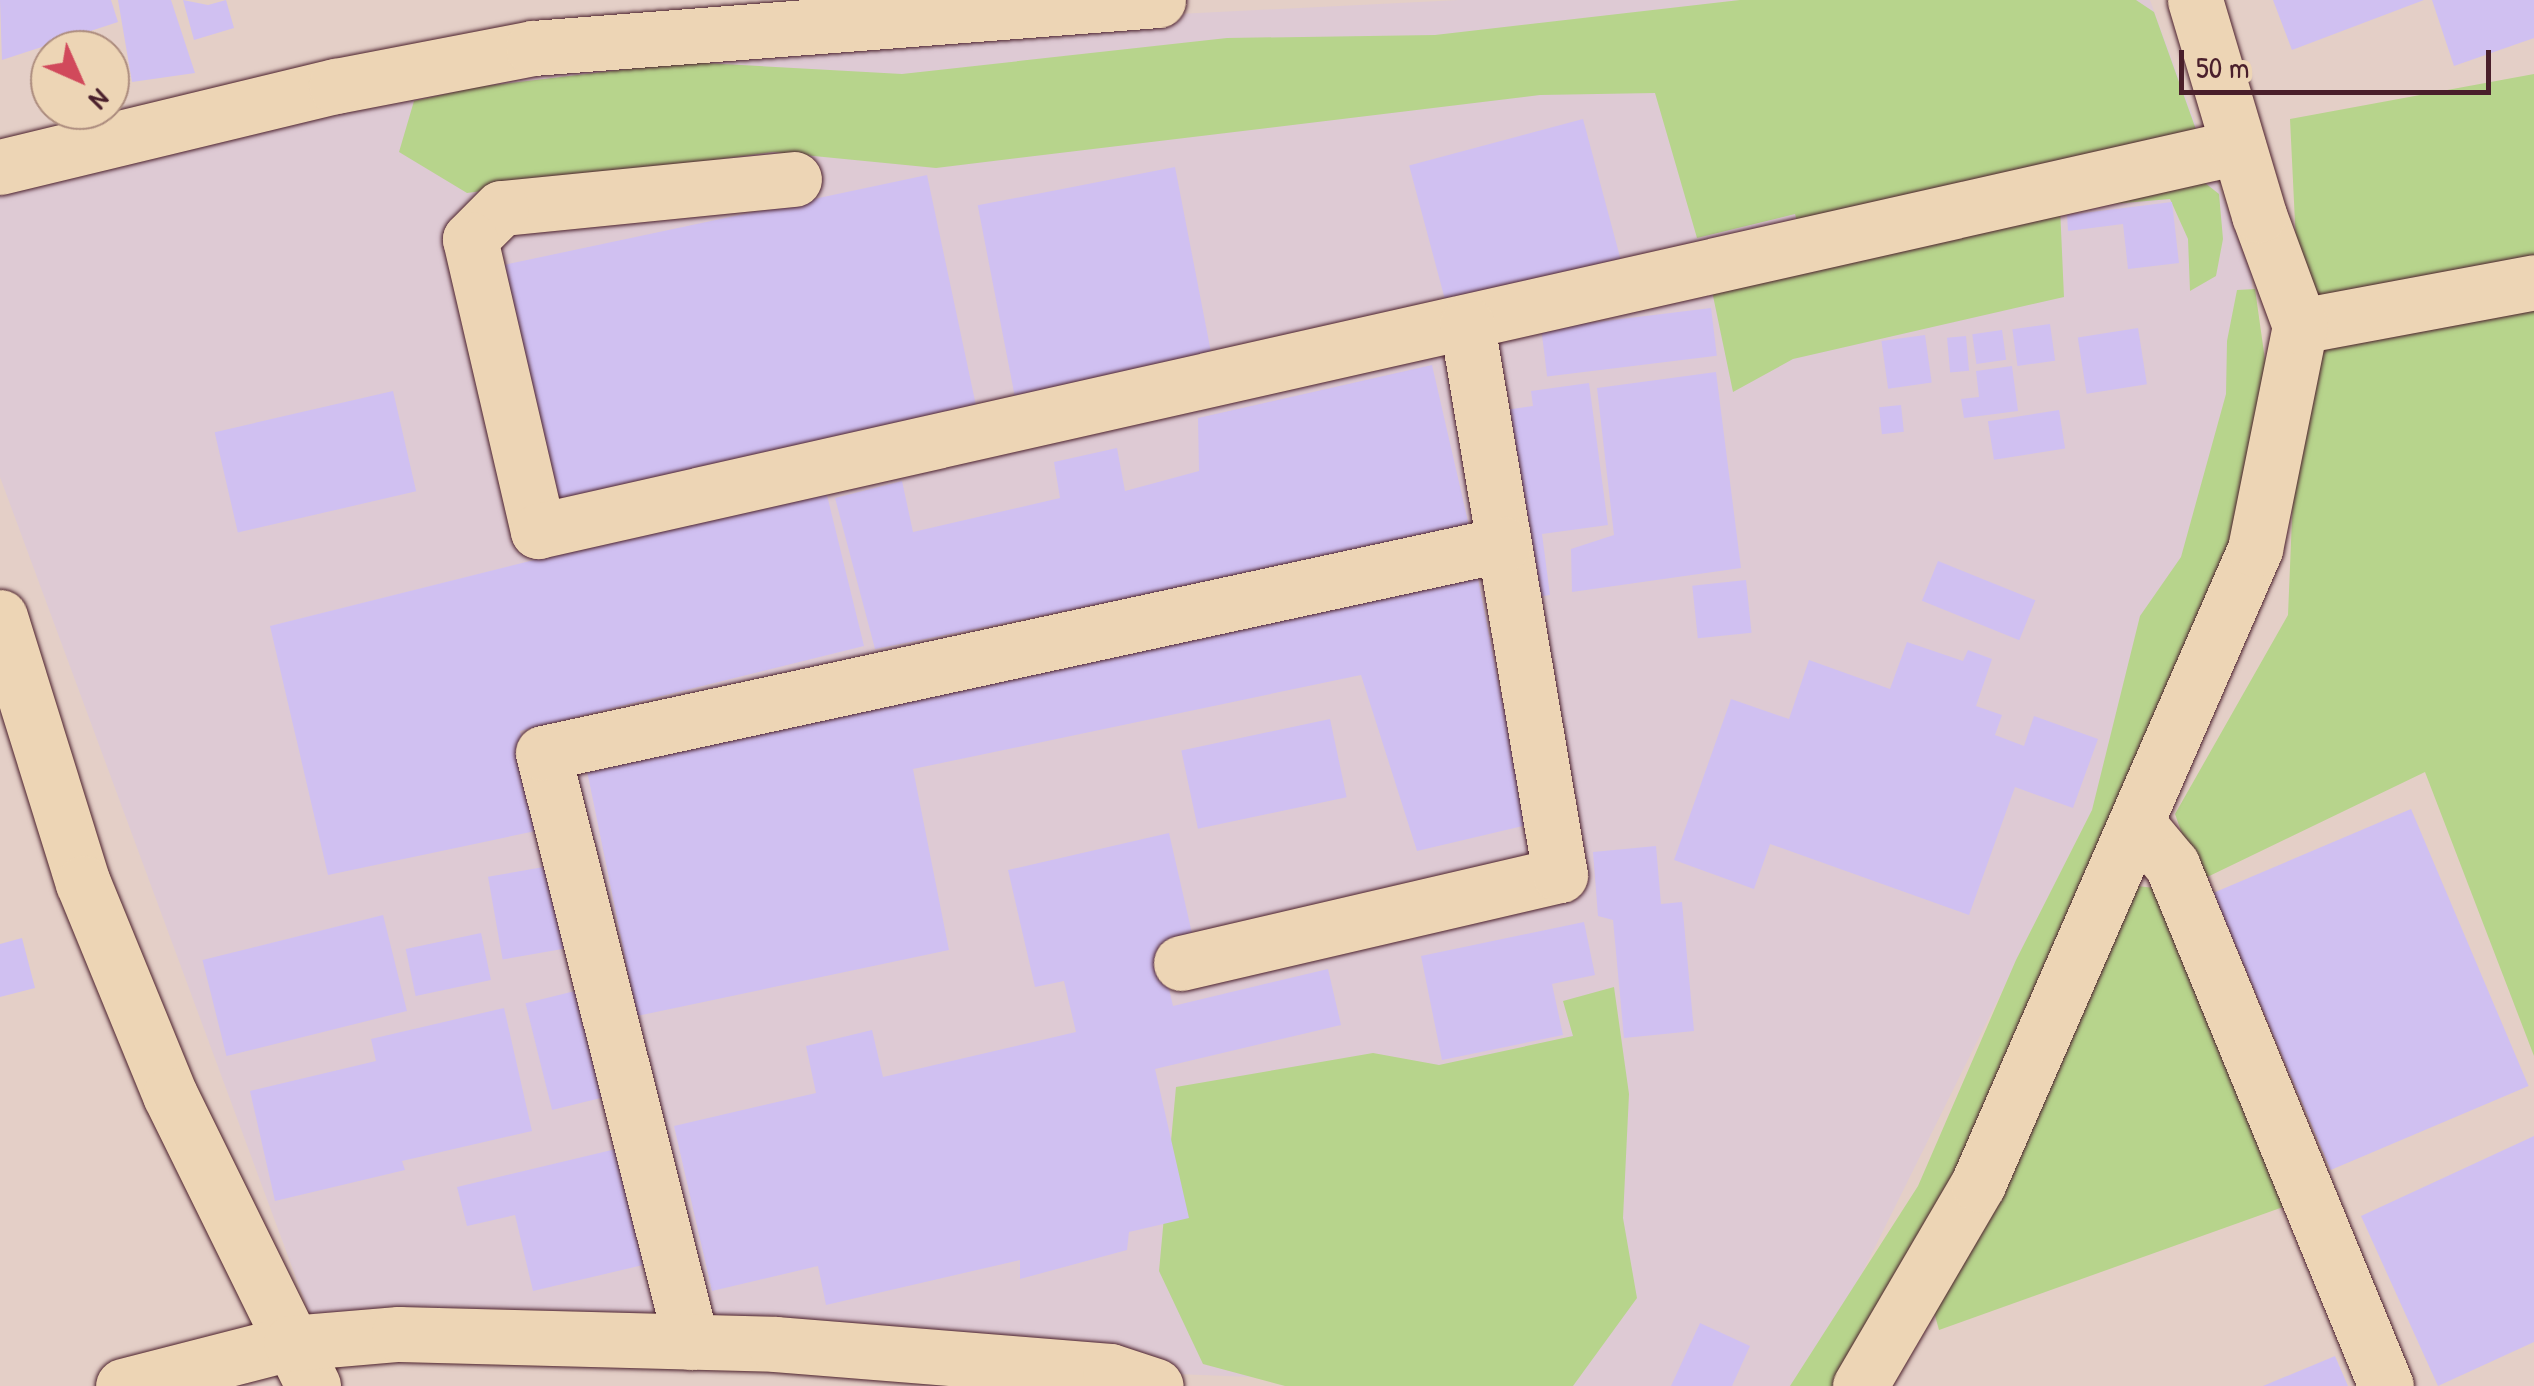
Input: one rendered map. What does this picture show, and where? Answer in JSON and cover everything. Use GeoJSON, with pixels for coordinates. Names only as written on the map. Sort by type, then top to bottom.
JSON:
{"type":"FeatureCollection","features":[{"type":"Feature","properties":{"kind":"street"},"geometry":{"type":"LineString","coordinates":[[0,167],[336,86],[532,48],[1158,0]]}},
{"type":"Feature","properties":{"kind":"street"},"geometry":{"type":"LineString","coordinates":[[1860,1386],[1978,1184],[2255,548],[2300,326],[2238,146],[2195,0]]}},
{"type":"Feature","properties":{"kind":"street"},"geometry":{"type":"LineString","coordinates":[[794,179],[500,208],[470,239],[538,531],[1467,325],[2238,146]]}},
{"type":"Feature","properties":{"kind":"street"},"geometry":{"type":"LineString","coordinates":[[2300,326],[2534,282]]}},
{"type":"Feature","properties":{"kind":"street"},"geometry":{"type":"LineString","coordinates":[[1181,963],[1560,874],[1467,325]]}},
{"type":"Feature","properties":{"kind":"street"},"geometry":{"type":"LineString","coordinates":[[691,1342],[543,752],[1504,544]]}},
{"type":"Feature","properties":{"kind":"street"},"geometry":{"type":"LineString","coordinates":[[0,617],[83,883],[170,1095],[302,1364]]}},
{"type":"Feature","properties":{"kind":"street"},"geometry":{"type":"LineString","coordinates":[[2137,822],[2172,865],[2386,1386]]}},
{"type":"Feature","properties":{"kind":"street"},"geometry":{"type":"LineString","coordinates":[[123,1386],[302,1364],[399,1334],[691,1342],[1110,1372],[1156,1386]]}},
{"type":"Feature","properties":{"kind":"shaded area"},"geometry":{"type":"Polygon","coordinates":[[[1459,0],[2150,0],[2252,275],[2255,482],[1806,1386],[1291,1386],[1252,1377],[319,1340],[0,477],[0,170],[599,43],[1459,0]]]}},
{"type":"Feature","properties":{"kind":"green space"},"geometry":{"type":"Polygon","coordinates":[[[1740,0],[2136,0],[2154,12],[2199,138],[1800,232],[1795,214],[1697,238],[1655,93],[1540,95],[936,168],[773,152],[467,193],[399,152],[414,101],[476,87],[687,62],[902,74],[1227,38],[1435,35],[1740,0]]]}},
{"type":"Feature","properties":{"kind":"green space"},"geometry":{"type":"Polygon","coordinates":[[[2534,74],[2534,1056],[2425,772],[2199,881],[2175,814],[2288,615],[2300,326],[2290,119],[2534,74]]]}},
{"type":"Feature","properties":{"kind":"green space"},"geometry":{"type":"Polygon","coordinates":[[[2200,179],[2219,194],[2223,239],[2216,276],[2190,291],[2188,239],[2170,199],[2065,208],[2200,179]]]}},
{"type":"Feature","properties":{"kind":"green space"},"geometry":{"type":"Polygon","coordinates":[[[2060,207],[2064,297],[1793,359],[1733,392],[1712,291],[2060,207]]]}},
{"type":"Feature","properties":{"kind":"green space"},"geometry":{"type":"Polygon","coordinates":[[[2255,289],[2270,395],[2214,600],[1971,1144],[1837,1386],[1790,1386],[1918,1186],[2016,960],[2092,810],[2140,616],[2181,557],[2226,394],[2227,341],[2237,290],[2255,289]]]}},
{"type":"Feature","properties":{"kind":"green space"},"geometry":{"type":"Polygon","coordinates":[[[2129,885],[2171,890],[2294,1203],[1939,1330],[1934,1312],[2129,885]]]}},
{"type":"Feature","properties":{"kind":"green space"},"geometry":{"type":"Polygon","coordinates":[[[1614,987],[1629,1094],[1623,1218],[1637,1298],[1573,1386],[1285,1386],[1203,1364],[1159,1271],[1176,1087],[1373,1053],[1439,1065],[1573,1036],[1563,1001],[1614,987]]]}},
{"type":"Feature","properties":{"kind":"building"},"geometry":{"type":"Polygon","coordinates":[[[0,0],[111,0],[118,22],[94,30],[30,30],[30,51],[2,60],[0,0]]]}},
{"type":"Feature","properties":{"kind":"building"},"geometry":{"type":"Polygon","coordinates":[[[118,0],[171,0],[195,73],[132,82],[130,30],[123,30],[118,0]]]}},
{"type":"Feature","properties":{"kind":"building"},"geometry":{"type":"Polygon","coordinates":[[[183,0],[208,5],[226,0],[234,28],[194,40],[183,0]]]}},
{"type":"Feature","properties":{"kind":"building"},"geometry":{"type":"Polygon","coordinates":[[[2273,0],[2424,0],[2292,50],[2273,0]]]}},
{"type":"Feature","properties":{"kind":"building"},"geometry":{"type":"Polygon","coordinates":[[[2432,0],[2534,0],[2534,38],[2454,66],[2432,0]]]}},
{"type":"Feature","properties":{"kind":"building"},"geometry":{"type":"Polygon","coordinates":[[[1583,119],[1621,259],[1447,306],[1409,166],[1583,119]]]}},
{"type":"Feature","properties":{"kind":"building"},"geometry":{"type":"Polygon","coordinates":[[[1175,167],[1214,366],[1016,405],[978,205],[1175,167]]]}},
{"type":"Feature","properties":{"kind":"building"},"geometry":{"type":"Polygon","coordinates":[[[927,175],[978,413],[547,504],[497,266],[927,175]]]}},
{"type":"Feature","properties":{"kind":"building"},"geometry":{"type":"Polygon","coordinates":[[[2172,202],[2179,263],[2128,269],[2123,224],[2068,231],[2067,215],[2172,202]]]}},
{"type":"Feature","properties":{"kind":"building"},"geometry":{"type":"Polygon","coordinates":[[[1711,308],[1717,356],[1547,376],[1541,329],[1711,308]]]}},
{"type":"Feature","properties":{"kind":"building"},"geometry":{"type":"Polygon","coordinates":[[[2050,324],[2055,361],[2018,366],[2012,329],[2050,324]]]}},
{"type":"Feature","properties":{"kind":"building"},"geometry":{"type":"Polygon","coordinates":[[[2138,328],[2147,384],[2087,394],[2078,338],[2138,328]]]}},
{"type":"Feature","properties":{"kind":"building"},"geometry":{"type":"Polygon","coordinates":[[[2002,330],[2006,360],[1976,364],[1972,334],[2002,330]]]}},
{"type":"Feature","properties":{"kind":"building"},"geometry":{"type":"Polygon","coordinates":[[[1925,335],[1932,383],[1888,389],[1881,341],[1925,335]]]}},
{"type":"Feature","properties":{"kind":"building"},"geometry":{"type":"Polygon","coordinates":[[[1966,336],[1969,371],[1950,373],[1947,338],[1966,336]]]}},
{"type":"Feature","properties":{"kind":"building"},"geometry":{"type":"Polygon","coordinates":[[[1432,365],[1470,530],[875,649],[835,498],[902,481],[913,532],[1060,498],[1054,462],[1117,448],[1125,491],[1199,471],[1198,418],[1432,365]]]}},
{"type":"Feature","properties":{"kind":"building"},"geometry":{"type":"Polygon","coordinates":[[[2012,366],[2018,411],[1964,418],[1961,399],[1979,397],[1976,371],[2012,366]]]}},
{"type":"Feature","properties":{"kind":"building"},"geometry":{"type":"Polygon","coordinates":[[[1716,372],[1741,568],[1572,592],[1571,549],[1614,535],[1597,388],[1716,372]]]}},
{"type":"Feature","properties":{"kind":"building"},"geometry":{"type":"Polygon","coordinates":[[[1589,383],[1608,525],[1542,534],[1550,595],[1530,598],[1505,410],[1533,406],[1531,391],[1589,383]]]}},
{"type":"Feature","properties":{"kind":"building"},"geometry":{"type":"Polygon","coordinates":[[[393,391],[416,491],[238,533],[215,432],[393,391]]]}},
{"type":"Feature","properties":{"kind":"building"},"geometry":{"type":"Polygon","coordinates":[[[1901,405],[1904,432],[1882,434],[1879,407],[1901,405]]]}},
{"type":"Feature","properties":{"kind":"building"},"geometry":{"type":"Polygon","coordinates":[[[2059,410],[2065,449],[1994,460],[1988,421],[2059,410]]]}},
{"type":"Feature","properties":{"kind":"building"},"geometry":{"type":"Polygon","coordinates":[[[825,487],[864,646],[520,731],[545,829],[328,875],[270,626],[825,487]]]}},
{"type":"Feature","properties":{"kind":"building"},"geometry":{"type":"Polygon","coordinates":[[[1938,561],[2035,600],[2019,640],[1922,601],[1938,561]]]}},
{"type":"Feature","properties":{"kind":"building"},"geometry":{"type":"Polygon","coordinates":[[[1476,569],[1527,825],[1417,851],[1361,675],[913,769],[949,950],[637,1016],[584,756],[1476,569]]]}},
{"type":"Feature","properties":{"kind":"building"},"geometry":{"type":"Polygon","coordinates":[[[1746,580],[1752,633],[1698,638],[1692,586],[1746,580]]]}},
{"type":"Feature","properties":{"kind":"building"},"geometry":{"type":"Polygon","coordinates":[[[1907,642],[1963,661],[1968,650],[1992,659],[1976,706],[2002,715],[1995,735],[2024,746],[2034,716],[2098,739],[2073,808],[2015,787],[1969,915],[1770,844],[1754,889],[1674,860],[1731,699],[1789,719],[1809,660],[1890,689],[1907,642]]]}},
{"type":"Feature","properties":{"kind":"building"},"geometry":{"type":"Polygon","coordinates":[[[1330,719],[1347,797],[1198,829],[1181,751],[1330,719]]]}},
{"type":"Feature","properties":{"kind":"building"},"geometry":{"type":"Polygon","coordinates":[[[2411,809],[2529,1086],[2331,1170],[2213,893],[2411,809]]]}},
{"type":"Feature","properties":{"kind":"building"},"geometry":{"type":"Polygon","coordinates":[[[1169,833],[1194,942],[1160,950],[1173,1006],[1328,969],[1341,1025],[1155,1069],[1189,1218],[1129,1232],[1127,1250],[1020,1279],[1020,1260],[826,1305],[818,1266],[712,1291],[674,1126],[816,1093],[806,1046],[872,1030],[883,1077],[1076,1032],[1064,981],[1035,987],[1008,870],[1169,833]]]}},
{"type":"Feature","properties":{"kind":"building"},"geometry":{"type":"Polygon","coordinates":[[[1656,846],[1661,904],[1682,902],[1694,1031],[1624,1038],[1613,920],[1598,916],[1593,852],[1656,846]]]}},
{"type":"Feature","properties":{"kind":"building"},"geometry":{"type":"Polygon","coordinates":[[[555,865],[570,948],[503,960],[488,877],[555,865]]]}},
{"type":"Feature","properties":{"kind":"building"},"geometry":{"type":"Polygon","coordinates":[[[383,915],[407,1011],[226,1056],[203,960],[383,915]]]}},
{"type":"Feature","properties":{"kind":"building"},"geometry":{"type":"Polygon","coordinates":[[[1584,922],[1595,975],[1552,984],[1563,1035],[1442,1060],[1421,956],[1584,922]]]}},
{"type":"Feature","properties":{"kind":"building"},"geometry":{"type":"Polygon","coordinates":[[[481,933],[491,980],[416,996],[406,949],[481,933]]]}},
{"type":"Feature","properties":{"kind":"building"},"geometry":{"type":"Polygon","coordinates":[[[22,938],[35,988],[0,997],[0,944],[22,938]]]}},
{"type":"Feature","properties":{"kind":"building"},"geometry":{"type":"Polygon","coordinates":[[[575,991],[602,1098],[552,1110],[526,1003],[575,991]]]}},
{"type":"Feature","properties":{"kind":"building"},"geometry":{"type":"Polygon","coordinates":[[[504,1008],[532,1131],[402,1161],[405,1170],[275,1201],[250,1091],[376,1061],[371,1039],[504,1008]]]}},
{"type":"Feature","properties":{"kind":"building"},"geometry":{"type":"Polygon","coordinates":[[[2534,1136],[2534,1342],[2438,1386],[2361,1216],[2534,1136]]]}},
{"type":"Feature","properties":{"kind":"building"},"geometry":{"type":"Polygon","coordinates":[[[616,1149],[643,1265],[533,1291],[515,1215],[467,1226],[457,1187],[616,1149]]]}},
{"type":"Feature","properties":{"kind":"building"},"geometry":{"type":"Polygon","coordinates":[[[1700,1323],[1750,1346],[1732,1386],[1671,1386],[1700,1323]]]}},
{"type":"Feature","properties":{"kind":"building"},"geometry":{"type":"Polygon","coordinates":[[[2335,1356],[2348,1386],[2263,1386],[2335,1356]]]}}]}
